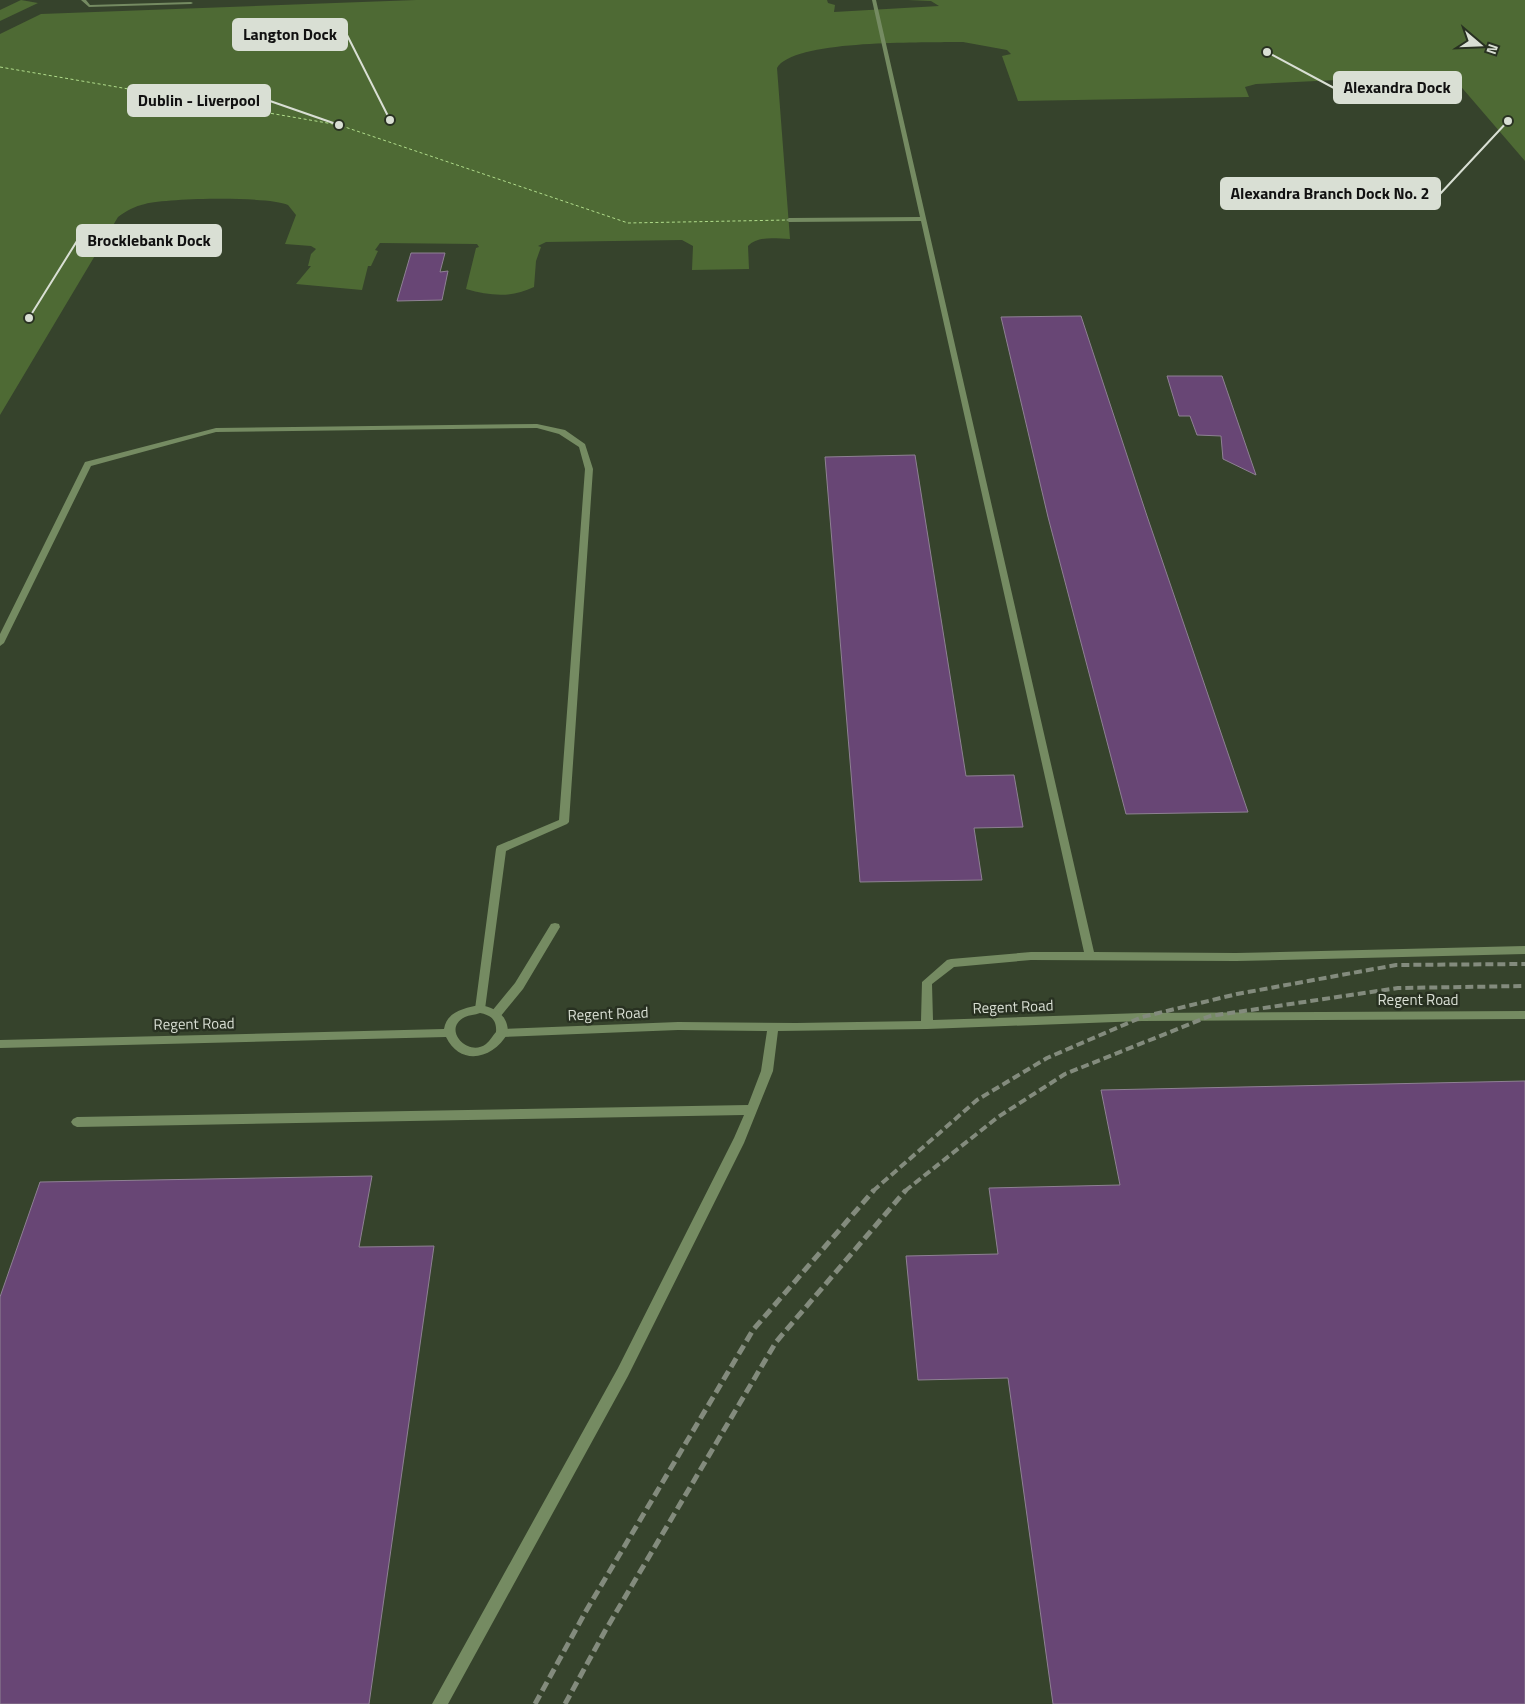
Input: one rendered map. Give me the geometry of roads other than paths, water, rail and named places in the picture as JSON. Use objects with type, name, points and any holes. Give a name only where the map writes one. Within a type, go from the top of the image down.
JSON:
[{"type":"street","points":[[83,0],[90,6],[191,3]]},
{"type":"street","points":[[874,0],[1090,956]]},
{"type":"street","points":[[789,220],[922,219]]},
{"type":"street","points":[[0,643],[88,464],[216,430],[537,426],[562,432],[582,446],[589,469],[564,822],[501,849],[480,1009]]},
{"type":"street","points":[[496,1014],[519,986],[554,927]]},
{"type":"street","points":[[927,1025],[927,982],[951,963],[1031,956],[1236,957],[1525,950]]},
{"type":"street","points":[[480,1009],[496,1014],[501,1019],[502,1033],[493,1046],[477,1052],[468,1052],[454,1045],[448,1033],[455,1019],[462,1013],[480,1009]]},
{"type":"street","name":"Regent Road","points":[[502,1033],[678,1026],[927,1025],[1142,1017],[1525,1015]]},
{"type":"street","points":[[440,1704],[623,1372],[740,1139],[767,1071],[773,1027]]},
{"type":"street","name":"Regent Road","points":[[0,1044],[448,1033]]},
{"type":"street","points":[[77,1122],[752,1110]]},
{"type":"railway","points":[[874,1191],[977,1100],[1047,1058],[1142,1017],[1237,994],[1396,965],[1525,964]]},
{"type":"railway","points":[[905,1191],[998,1117],[1065,1074],[1210,1016],[1398,988],[1525,986]]},
{"type":"railway","points":[[535,1704],[586,1611],[753,1330],[874,1191]]},
{"type":"railway","points":[[565,1704],[605,1631],[776,1342],[905,1191]]},
{"type":"place","name":"Alexandra Dock","points":[[1267,52]]},
{"type":"place","name":"Langton Dock","points":[[390,120]]},
{"type":"place","name":"Alexandra Branch Dock No. 2","points":[[1508,121]]},
{"type":"place","name":"Dublin - Liverpool","points":[[339,125]]},
{"type":"place","name":"Brocklebank Dock","points":[[29,318]]}]
